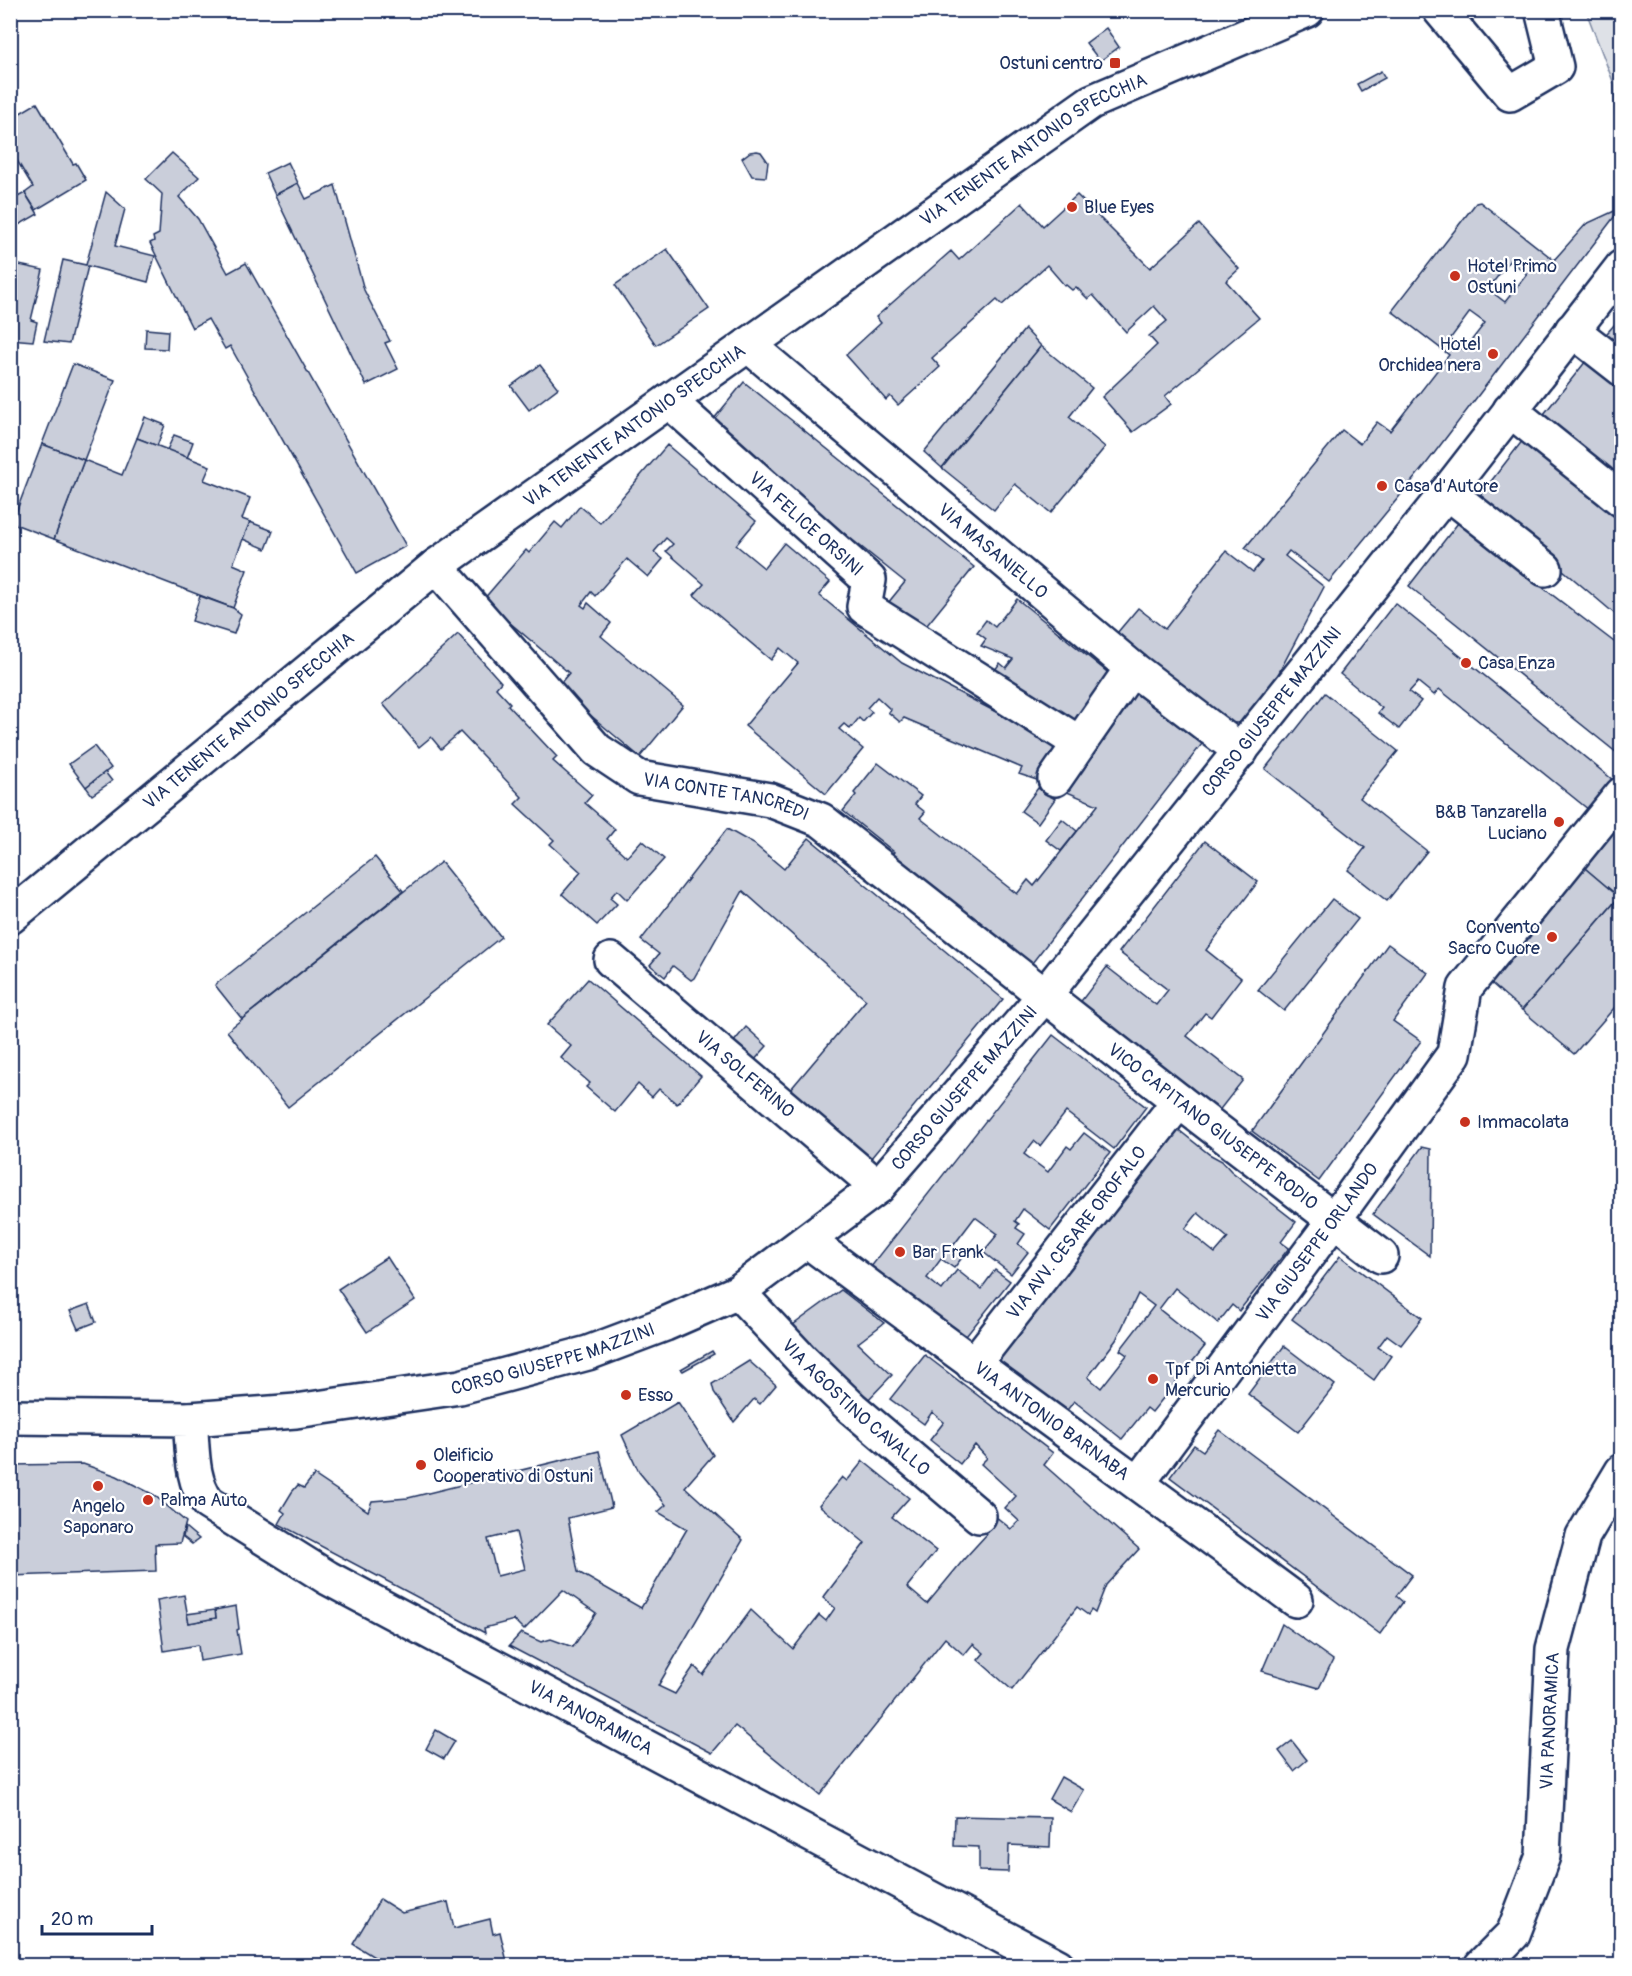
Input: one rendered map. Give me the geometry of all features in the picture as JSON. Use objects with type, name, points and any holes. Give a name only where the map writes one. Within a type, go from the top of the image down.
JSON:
[{"type":"street","name":"VIA TENENTE ANTONIO SPECCHIA","points":[[10,917],[436,566],[1091,102],[1307,10]]},
{"type":"street","points":[[1440,10],[1510,94],[1556,67],[1542,10]]},
{"type":"street","name":"CORSO GIUSEPPE MAZZINI","points":[[10,1417],[190,1419],[296,1411],[460,1387],[588,1353],[665,1324],[738,1292],[878,1187],[1044,996],[1241,752],[1622,267]]},
{"type":"street","points":[[1572,330],[1622,369]]},
{"type":"street","name":"VIA MASANIELLO","points":[[748,345],[1132,668],[1241,752]]},
{"type":"street","name":"VIA FELICE ORSINI","points":[[669,402],[869,580],[864,607],[1078,743]]},
{"type":"street","points":[[1510,410],[1622,500]]},
{"type":"street","points":[[1447,492],[1545,569]]},
{"type":"street","name":"VIA CONTE TANCREDI","points":[[436,566],[597,750],[639,778],[770,800],[821,820],[1044,996]]},
{"type":"street","points":[[1055,779],[1132,668]]},
{"type":"street","name":"VIA GIUSEPPE ORLANDO","points":[[1138,1483],[1334,1220],[1454,1054],[1465,988],[1622,794]]},
{"type":"street","name":"VIA SOLFERINO","points":[[611,960],[878,1187]]},
{"type":"street","name":"VICO CAPITANO GIUSEPPE RODIO","points":[[1044,996],[1381,1256]]},
{"type":"street","name":"VIA AVV. CESARE OROFALO","points":[[973,1365],[1179,1101]]},
{"type":"street","name":"VIA ANTONIO BARNABA","points":[[808,1241],[973,1365],[1296,1600]]},
{"type":"street","name":"VIA AGOSTINO CAVALLO","points":[[738,1292],[803,1361],[844,1400],[979,1516]]},
{"type":"street","name":"VIA PANORAMICA","points":[[190,1419],[196,1480],[200,1493],[218,1510],[328,1578],[1058,1965]]},
{"type":"street","name":"VIA PANORAMICA","points":[[1481,1965],[1513,1934],[1543,1856],[1553,1649],[1582,1536],[1622,1471]]},
{"type":"shaded area","points":[[1586,11],[1621,11],[1621,125],[1615,115],[1614,84]]},
{"type":"building","points":[[1106,28],[1119,47],[1100,61],[1086,43]]},
{"type":"building","points":[[1381,71],[1385,78],[1361,91],[1357,84]]},
{"type":"building","points":[[37,103],[73,164],[76,163],[86,180],[36,210],[25,193],[33,187],[10,149],[10,119]]},
{"type":"building","points":[[750,152],[761,152],[768,162],[766,177],[752,176],[742,158]]},
{"type":"building","points":[[172,153],[199,177],[179,197],[198,219],[228,273],[246,263],[406,546],[357,573],[230,346],[225,349],[208,319],[192,328],[150,243],[154,241],[153,237],[159,234],[162,194],[146,179]]},
{"type":"building","points":[[288,162],[298,183],[275,195],[265,173]]},
{"type":"building","points":[[298,183],[306,199],[335,185],[364,290],[390,341],[385,343],[398,369],[366,385],[275,195]]},
{"type":"building","points":[[106,192],[125,209],[115,246],[155,256],[148,282],[88,266],[69,344],[44,341],[63,260],[86,265]]},
{"type":"building","points":[[25,193],[38,214],[10,230],[10,201]]},
{"type":"building","points":[[1077,195],[1150,268],[1199,224],[1239,269],[1226,281],[1259,318],[1165,396],[1171,404],[1133,432],[1102,397],[1157,345],[1149,336],[1167,321],[1154,306],[1126,332],[1093,295],[1088,299],[1076,287],[1072,290],[1065,286],[1047,265],[1002,305],[997,300],[932,358],[940,367],[898,405],[890,396],[886,400],[846,355],[881,323],[876,317],[951,251],[959,260],[1022,203],[1043,226]]},
{"type":"building","points":[[1480,202],[1554,260],[1586,224],[1621,208],[1426,464],[1329,582],[1289,551],[1285,556],[1324,587],[1255,718],[1237,723],[1218,722],[1112,639],[1138,608],[1165,629],[1226,551],[1253,572],[1262,561],[1245,548],[1342,430],[1360,444],[1377,422],[1390,431],[1449,355],[1392,311],[1476,203]],"holes":[[[1510,260],[1527,274],[1505,302],[1488,289]],[[1470,312],[1485,323],[1464,350],[1450,339]]]},
{"type":"building","points":[[667,249],[709,309],[656,345],[615,285]]},
{"type":"building","points":[[10,263],[43,270],[31,320],[37,322],[33,341],[10,339],[15,318],[10,317]]},
{"type":"building","points":[[1622,316],[1622,357],[1601,340]]},
{"type":"building","points":[[146,329],[168,331],[167,349],[145,348]]},
{"type":"building","points":[[1025,329],[1041,346],[942,468],[924,452]]},
{"type":"building","points":[[1041,346],[1092,388],[1069,417],[1105,447],[1051,513],[1015,484],[994,510],[942,468]]},
{"type":"building","points":[[1586,361],[1622,388],[1622,485],[1540,419]]},
{"type":"building","points":[[73,364],[115,380],[84,460],[42,444]]},
{"type":"building","points":[[540,365],[558,388],[529,410],[511,386]]},
{"type":"building","points":[[744,382],[974,567],[923,630],[888,603],[905,582],[709,425]]},
{"type":"building","points":[[145,417],[165,425],[157,446],[137,438]]},
{"type":"building","points":[[174,435],[193,442],[187,458],[167,450]]},
{"type":"building","points":[[137,438],[210,466],[204,480],[250,498],[242,519],[250,522],[233,564],[247,570],[233,608],[54,539],[84,460],[122,475]]},
{"type":"building","points":[[1523,440],[1622,520],[1622,620],[1478,498]]},
{"type":"building","points":[[42,444],[84,460],[54,539],[12,523]]},
{"type":"building","points":[[667,445],[756,521],[736,545],[764,568],[784,543],[830,582],[819,595],[902,663],[1063,747],[1037,780],[1019,774],[1022,768],[904,718],[900,722],[888,712],[891,710],[877,697],[867,708],[872,712],[863,722],[859,718],[850,729],[844,724],[839,729],[863,749],[826,794],[745,726],[798,663],[780,648],[771,660],[694,595],[704,584],[666,551],[673,544],[666,538],[654,552],[663,559],[648,577],[627,559],[595,596],[591,592],[581,605],[585,608],[588,603],[611,623],[601,636],[683,705],[640,757],[557,687],[569,673],[483,600],[526,550],[529,553],[555,522],[562,528],[580,506],[600,523]]},
{"type":"building","points":[[250,522],[273,531],[266,549],[243,539]]},
{"type":"building","points":[[1458,523],[1622,648],[1622,757],[1409,586]]},
{"type":"building","points":[[200,596],[233,608],[241,614],[234,634],[192,621]]},
{"type":"building","points":[[1017,599],[1112,676],[1075,730],[986,682],[1000,663],[1006,668],[1013,659],[981,646],[986,639],[977,632],[986,620],[995,627]]},
{"type":"building","points":[[1395,603],[1618,784],[1594,814],[1439,689],[1434,695],[1418,682],[1409,692],[1421,701],[1399,729],[1378,713],[1382,708],[1340,674]]},
{"type":"building","points":[[458,634],[501,682],[496,688],[510,703],[508,705],[557,757],[553,761],[592,795],[585,803],[615,829],[607,839],[627,857],[642,840],[664,859],[627,900],[617,890],[610,898],[617,904],[597,925],[562,894],[581,872],[550,844],[554,840],[515,804],[522,797],[460,732],[441,749],[431,737],[419,747],[383,704]]},
{"type":"building","points":[[1128,688],[1202,744],[1029,967],[890,858],[894,852],[843,811],[878,763],[921,796],[915,804],[925,812],[920,818],[1017,894],[1028,880],[1034,886],[1098,805],[1060,789]]},
{"type":"building","points":[[1325,693],[1398,751],[1360,798],[1427,851],[1387,901],[1348,870],[1365,848],[1265,769]]},
{"type":"building","points":[[94,746],[111,768],[86,787],[69,764]]},
{"type":"building","points":[[105,772],[112,781],[92,795],[86,787]]},
{"type":"building","points":[[1038,788],[1055,799],[1038,823],[1021,811]]},
{"type":"building","points":[[1622,816],[1622,999],[1574,1054],[1522,1010],[1619,897],[1580,864]]},
{"type":"building","points":[[1062,819],[1077,831],[1061,851],[1046,840]]},
{"type":"building","points":[[727,829],[754,844],[784,869],[809,838],[1003,999],[866,1164],[785,1096],[866,1000],[743,891],[694,978],[691,980],[673,966],[665,977],[650,965],[659,954],[641,940]]},
{"type":"building","points":[[1205,841],[1258,882],[1206,950],[1241,978],[1211,1017],[1205,1013],[1187,1036],[1243,1080],[1214,1117],[1075,1009],[1107,967],[1156,1005],[1168,990],[1119,952]]},
{"type":"building","points":[[375,857],[403,891],[242,1019],[215,985]]},
{"type":"building","points":[[441,862],[501,937],[288,1107],[227,1031]]},
{"type":"building","name":"Convento Sacro Cuore","points":[[1580,864],[1619,897],[1522,1010],[1484,977]]},
{"type":"building","points":[[1332,899],[1358,919],[1284,1011],[1258,990]]},
{"type":"building","points":[[1388,944],[1428,973],[1393,1021],[1421,1041],[1319,1181],[1252,1131]]},
{"type":"building","points":[[588,979],[701,1076],[677,1104],[659,1089],[652,1097],[638,1084],[615,1112],[586,1087],[590,1083],[561,1058],[571,1046],[547,1025]]},
{"type":"building","points":[[746,1027],[767,1046],[753,1062],[732,1044]]},
{"type":"building","points":[[1053,1035],[1146,1107],[1114,1149],[1066,1112],[1040,1146],[1034,1141],[1024,1154],[1048,1172],[1067,1146],[1071,1149],[1084,1133],[1110,1153],[1050,1230],[1023,1209],[1015,1221],[1019,1224],[1016,1228],[1025,1234],[1018,1244],[1028,1252],[1011,1274],[983,1252],[998,1234],[975,1217],[953,1246],[964,1255],[954,1268],[941,1259],[927,1278],[942,1290],[957,1270],[981,1289],[995,1270],[1010,1281],[963,1340],[870,1268]]},
{"type":"building","points":[[1175,1127],[1209,1154],[1222,1161],[1231,1171],[1296,1222],[1281,1242],[1289,1248],[1239,1311],[1232,1305],[1218,1323],[1175,1288],[1159,1309],[1205,1346],[1152,1412],[1147,1408],[1122,1439],[1074,1401],[1062,1417],[992,1361]],"holes":[[[1198,1213],[1228,1238],[1215,1253],[1185,1229]],[[1138,1294],[1154,1306],[1120,1350],[1127,1355],[1101,1388],[1088,1377],[1116,1340]]]},
{"type":"building","points":[[1422,1147],[1431,1149],[1430,1256],[1373,1214]]},
{"type":"building","points":[[1340,1256],[1422,1318],[1401,1345],[1387,1335],[1378,1347],[1391,1356],[1374,1380],[1292,1319]]},
{"type":"building","points":[[387,1257],[415,1300],[367,1332],[338,1289]]},
{"type":"building","points":[[841,1290],[884,1323],[858,1343],[892,1375],[866,1402],[786,1330]]},
{"type":"building","points":[[89,1304],[96,1322],[78,1329],[70,1311]]},
{"type":"building","points":[[1284,1346],[1335,1385],[1298,1432],[1248,1394]]},
{"type":"building","points":[[712,1351],[714,1354],[683,1371],[681,1369]]},
{"type":"building","points":[[925,1355],[1053,1453],[1044,1465],[1139,1549],[1106,1585],[1095,1613],[1091,1610],[1088,1615],[1077,1607],[1012,1690],[978,1660],[984,1653],[973,1644],[964,1655],[945,1638],[820,1795],[735,1726],[712,1753],[509,1646],[521,1633],[541,1642],[551,1639],[573,1647],[596,1613],[563,1590],[524,1630],[514,1620],[484,1628],[485,1633],[279,1524],[285,1513],[281,1510],[292,1492],[298,1485],[304,1488],[314,1475],[368,1511],[372,1501],[408,1498],[599,1451],[612,1507],[568,1518],[578,1572],[641,1608],[687,1529],[658,1512],[666,1505],[639,1472],[622,1435],[678,1402],[713,1455],[685,1487],[743,1540],[658,1686],[675,1694],[694,1666],[703,1675],[751,1610],[793,1649],[819,1615],[826,1621],[835,1608],[823,1598],[865,1543],[819,1505],[842,1477],[847,1481],[863,1461],[909,1498],[892,1517],[936,1551],[907,1587],[927,1604],[987,1534],[982,1529],[995,1516],[1011,1529],[1019,1521],[1005,1508],[1016,1496],[981,1464],[987,1458],[975,1445],[960,1464],[930,1440],[944,1422],[932,1412],[924,1424],[890,1399]],"holes":[[[516,1532],[525,1569],[497,1576],[488,1539]]]},
{"type":"building","points":[[749,1361],[776,1385],[760,1404],[754,1399],[734,1422],[714,1392],[712,1384]]},
{"type":"building","points":[[1219,1430],[1412,1575],[1396,1596],[1403,1602],[1380,1634],[1170,1477],[1194,1445],[1203,1451]]},
{"type":"building","points":[[83,1464],[117,1476],[154,1495],[186,1522],[180,1543],[155,1544],[156,1571],[10,1576],[10,1465]]},
{"type":"building","points":[[185,1527],[199,1539],[192,1544],[183,1537]]},
{"type":"building","points":[[184,1595],[189,1623],[216,1618],[215,1610],[236,1606],[241,1654],[200,1661],[198,1645],[164,1651],[157,1600]]},
{"type":"building","points":[[215,1610],[216,1618],[189,1623],[187,1614]]},
{"type":"building","points":[[1282,1624],[1333,1660],[1319,1688],[1262,1671]]},
{"type":"building","points":[[436,1730],[455,1741],[444,1759],[426,1749]]},
{"type":"building","points":[[1292,1741],[1307,1760],[1294,1771],[1279,1751]]},
{"type":"building","points":[[1061,1777],[1084,1790],[1071,1812],[1049,1799]]},
{"type":"building","points":[[955,1816],[1051,1818],[1050,1847],[1009,1845],[1008,1872],[979,1871],[979,1847],[954,1846]]},
{"type":"building","points":[[380,1899],[402,1913],[448,1902],[454,1928],[490,1919],[493,1934],[500,1932],[508,1966],[385,1966],[384,1963],[353,1944]]},
{"type":"place","name":"Ostuni centro","points":[[1115,63]]},
{"type":"place","name":"Blue Eyes","points":[[1072,207]]},
{"type":"place","name":"Hotel Primo Ostuni","points":[[1455,276]]},
{"type":"place","name":"Hotel Orchidea nera","points":[[1493,354]]},
{"type":"place","name":"Casa d'Autore","points":[[1382,486]]},
{"type":"place","name":"Casa Enza","points":[[1466,663]]},
{"type":"place","name":"B&B Tanzarella Luciano","points":[[1559,822]]},
{"type":"place","name":"Convento Sacro Cuore","points":[[1552,937]]},
{"type":"place","name":"Immacolata","points":[[1465,1122]]},
{"type":"place","name":"Bar Frank","points":[[900,1252]]},
{"type":"place","name":"Tpf Di Antonietta Mercurio","points":[[1153,1379]]},
{"type":"place","name":"Esso","points":[[626,1395]]},
{"type":"place","name":"Oleificio Cooperativo di Ostuni","points":[[421,1465]]},
{"type":"place","name":"Angelo Saponaro","points":[[98,1486]]},
{"type":"place","name":"Palma Auto","points":[[148,1500]]}]
